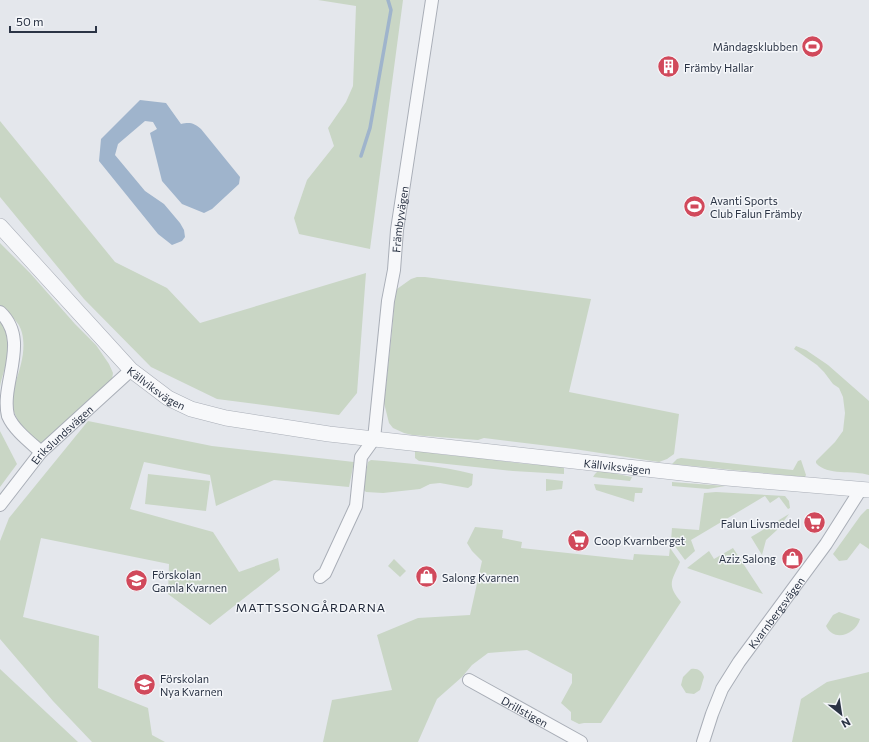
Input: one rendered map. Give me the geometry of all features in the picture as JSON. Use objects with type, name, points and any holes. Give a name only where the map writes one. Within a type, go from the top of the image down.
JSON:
[{"type":"street","name":"Främbyvägen","points":[[374,439],[388,301],[394,270],[397,230],[432,0]]},
{"type":"street","name":"Källviksvägen","points":[[0,226],[131,370],[168,398],[191,409],[268,425],[374,439],[727,478],[865,489]]},
{"type":"street","points":[[0,312],[7,321],[13,336],[13,351],[6,398],[6,409],[13,424],[41,452]]},
{"type":"street","name":"Erikslundsvägen","points":[[0,505],[41,452],[131,370]]},
{"type":"street","points":[[320,577],[325,573],[356,506],[361,457],[374,439]]},
{"type":"street","name":"Kvarnbergsvägen","points":[[703,742],[722,689],[739,662],[865,489]]},
{"type":"street","name":"Drillstigen","points":[[468,680],[581,742]]},
{"type":"green space","points":[[318,0],[403,0],[370,249],[299,234],[294,218],[307,180],[334,146],[328,128],[346,102],[353,86],[356,6]]},
{"type":"green space","points":[[0,121],[115,262],[167,288],[200,323],[366,273],[357,393],[339,415],[217,399],[151,367],[84,299],[0,197]]},
{"type":"green space","points":[[0,243],[30,273],[75,324],[96,345],[109,364],[113,373],[111,386],[39,445],[20,424],[16,417],[12,403],[11,396],[22,357],[23,339],[19,325],[0,305]]},
{"type":"green space","points":[[417,277],[591,299],[569,392],[679,414],[674,454],[659,462],[574,449],[484,438],[478,440],[412,435],[393,428],[389,423],[384,403],[395,295],[397,289],[411,279]]},
{"type":"green space","points":[[0,319],[8,333],[9,347],[0,387]]},
{"type":"green space","points":[[796,346],[806,350],[828,365],[869,401],[869,475],[827,470],[816,463],[816,461],[835,442],[843,431],[845,413],[843,397],[839,388],[833,384],[817,365],[794,349]]},
{"type":"green space","points":[[88,421],[212,446],[354,462],[349,487],[274,480],[216,506],[210,475],[144,462],[130,509],[213,532],[239,572],[278,558],[280,570],[210,625],[168,594],[169,564],[41,538],[23,617],[99,636],[98,688],[148,708],[152,735],[165,742],[92,742],[53,701],[0,639],[0,541],[9,518]]},
{"type":"green space","points":[[0,431],[17,464],[0,487]]},
{"type":"green space","points":[[415,449],[439,454],[521,463],[542,465],[564,464],[564,474],[513,471],[419,461],[415,458]]},
{"type":"green space","points":[[681,458],[793,470],[798,461],[801,460],[806,475],[805,477],[672,464],[677,459]]},
{"type":"green space","points":[[371,460],[435,466],[473,474],[472,485],[468,488],[440,483],[430,484],[420,489],[383,493],[366,492],[363,487],[368,462]]},
{"type":"green space","points":[[598,471],[632,477],[630,481],[593,477]]},
{"type":"green space","points":[[148,474],[210,481],[206,511],[145,504]]},
{"type":"green space","points":[[546,479],[563,481],[562,489],[546,491]]},
{"type":"green space","points":[[672,482],[725,486],[708,489],[672,486]]},
{"type":"green space","points":[[594,484],[643,488],[642,493],[635,493],[634,502],[596,490]]},
{"type":"green space","points":[[716,492],[785,496],[789,501],[790,508],[788,509],[779,497],[770,503],[765,496],[691,540],[695,551],[685,560],[671,541],[672,528],[699,530],[704,493]]},
{"type":"green space","points":[[867,509],[869,509],[869,549],[860,543],[847,560],[839,561],[833,554]]},
{"type":"green space","points":[[789,514],[777,530],[766,540],[762,555],[751,537]]},
{"type":"green space","points":[[475,527],[503,530],[502,538],[522,542],[521,548],[633,560],[634,554],[669,556],[670,548],[680,562],[673,578],[672,586],[673,591],[681,602],[601,723],[579,724],[571,720],[571,712],[561,703],[572,683],[572,674],[527,650],[488,653],[472,665],[462,677],[437,699],[418,742],[323,742],[332,700],[392,690],[377,635],[418,618],[470,615],[482,561],[472,551],[467,543]]},
{"type":"green space","points":[[733,548],[763,594],[687,568],[709,551],[714,559]]},
{"type":"green space","points":[[394,559],[406,571],[400,577],[388,566]]},
{"type":"green space","points":[[839,612],[860,619],[854,629],[850,632],[839,635],[834,634],[826,626],[833,615]]},
{"type":"green space","points":[[0,669],[78,742],[0,742]]},
{"type":"green space","points":[[691,669],[699,670],[704,677],[700,690],[694,694],[686,693],[681,685],[683,677]]},
{"type":"green space","points":[[869,672],[869,742],[792,742],[801,699],[827,682]]},
{"type":"water","points":[[140,100],[166,103],[181,124],[194,124],[201,129],[240,177],[239,184],[212,209],[204,213],[182,204],[162,181],[150,133],[157,129],[153,122],[145,121],[118,144],[115,155],[145,191],[164,204],[184,230],[185,237],[182,241],[172,245],[158,234],[99,161],[101,139]]},
{"type":"waterway","points":[[361,156],[370,128],[391,10],[388,0]]},
{"type":"place","name":"Måndagsklubben","points":[[813,46]]},
{"type":"place","name":"Främby Hallar","points":[[668,67]]},
{"type":"place","name":"Avanti Sports Club Falun Främby","points":[[695,206]]},
{"type":"place","name":"Falun Livsmedel","points":[[815,523]]},
{"type":"place","name":"Coop Kvarnberget","points":[[579,540]]},
{"type":"place","name":"Aziz Salong","points":[[792,558]]},
{"type":"place","name":"Salong Kvarnen","points":[[427,577]]},
{"type":"place","name":"Förskolan Gamla Kvarnen","points":[[136,580]]},
{"type":"place","name":"Förskolan Nya Kvarnen","points":[[144,684]]},
{"type":"district","name":"MATTSSONGÅRDARNA","points":[[311,607]]}]
